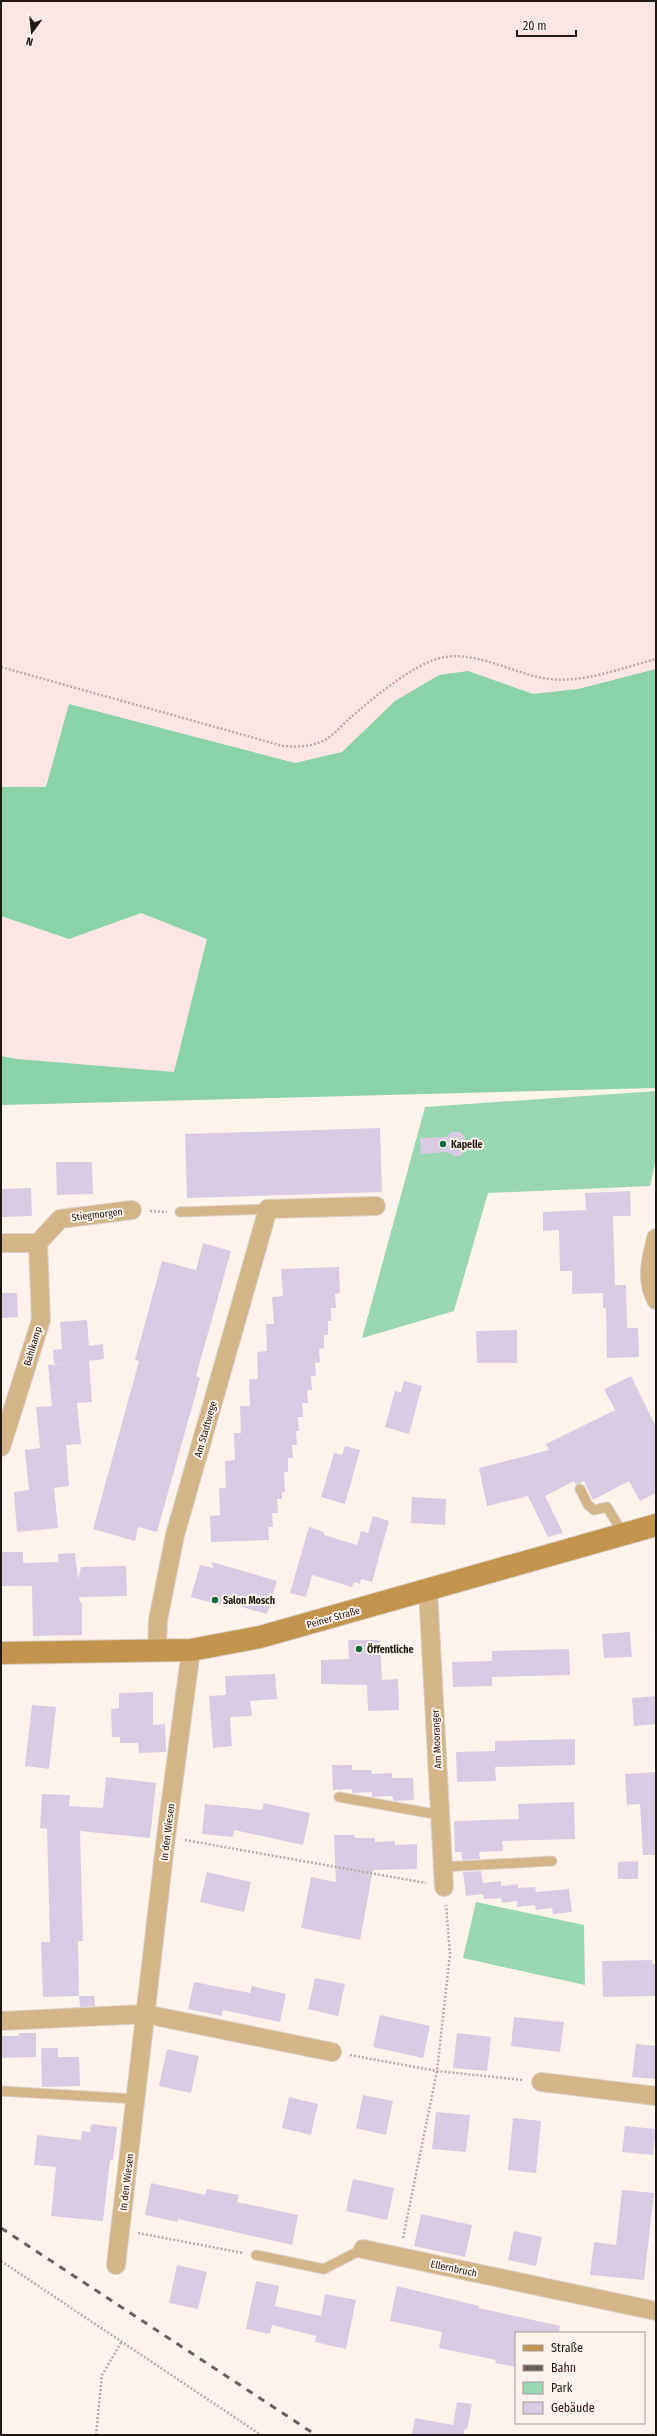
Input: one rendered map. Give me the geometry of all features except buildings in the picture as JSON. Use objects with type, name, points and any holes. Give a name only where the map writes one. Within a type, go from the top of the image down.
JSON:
[{"type":"main road","name":"Peiner Straße","points":[[1,1653],[158,1652],[191,1650],[260,1637],[656,1525]]},
{"type":"street","points":[[268,1209],[376,1206]]},
{"type":"street","name":"Am Stadtwege","points":[[158,1652],[158,1620],[174,1536],[268,1209]]},
{"type":"street","name":"Stiegmorgen","points":[[38,1242],[60,1219],[132,1210]]},
{"type":"street","points":[[656,1238],[648,1272],[650,1287],[656,1300]]},
{"type":"street","points":[[1,1243],[38,1242]]},
{"type":"street","name":"Bahlkamp","points":[[1,1447],[41,1320],[38,1242]]},
{"type":"street","name":"Am Mooranger","points":[[428,1590],[444,1887]]},
{"type":"street","name":"In den Wiesen","points":[[116,2265],[166,1836],[191,1650]]},
{"type":"street","points":[[1,2021],[145,2014],[332,2052]]},
{"type":"street","points":[[541,2082],[656,2096]]},
{"type":"street","name":"Ellernbruch","points":[[363,2249],[656,2311]]},
{"type":"lane","points":[[180,1212],[268,1209]]},
{"type":"lane","points":[[580,1489],[588,1505],[594,1510],[607,1507],[624,1535]]},
{"type":"lane","points":[[338,1797],[440,1816]]},
{"type":"lane","points":[[443,1867],[552,1861]]},
{"type":"lane","points":[[1,2091],[136,2099]]},
{"type":"lane","name":"Ellernbruch","points":[[256,2255],[324,2269],[363,2249]]},
{"type":"path","points":[[1,667],[283,746],[303,747],[325,740],[388,687],[439,658],[458,656],[543,678],[562,680],[584,677],[656,659]]},
{"type":"path","points":[[132,1210],[180,1212]]},
{"type":"path","points":[[166,1836],[444,1887],[450,1954],[437,2071],[399,2256]]},
{"type":"path","points":[[332,2052],[437,2071],[541,2082]]},
{"type":"path","points":[[120,2230],[256,2255]]},
{"type":"path","points":[[1,2261],[261,2435]]},
{"type":"path","points":[[96,2435],[102,2375],[122,2341]]},
{"type":"shaded area","points":[[1,1],[656,1],[656,1088],[1,1105]]},
{"type":"green space","points":[[656,669],[656,1088],[1,1105],[1,1056],[17,1059],[174,1072],[207,939],[141,913],[69,939],[1,916],[1,787],[46,787],[69,704],[295,763],[342,752],[395,701],[439,675],[468,671],[533,694],[578,689]]},
{"type":"green space","points":[[656,1091],[656,1159],[650,1186],[488,1193],[454,1311],[362,1338],[425,1107]]},
{"type":"green space","points":[[476,1902],[584,1925],[585,1985],[463,1958]]},
{"type":"railway","points":[[1,2228],[316,2435]]},
{"type":"place","name":"Kapelle","points":[[443,1144]]},
{"type":"place","name":"Salon Mosch","points":[[215,1600]]},
{"type":"place","name":"Öffentliche","points":[[359,1649]]}]
